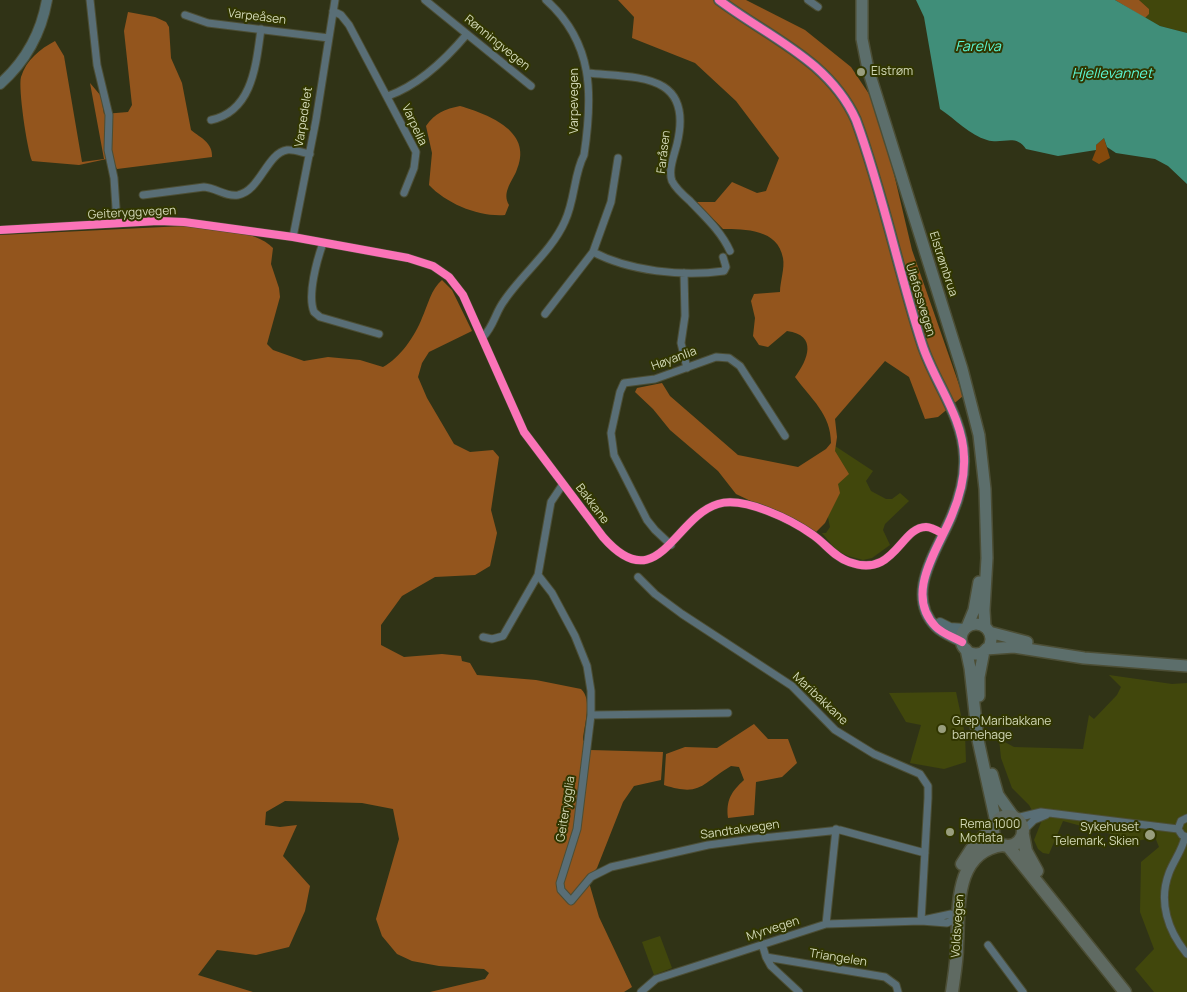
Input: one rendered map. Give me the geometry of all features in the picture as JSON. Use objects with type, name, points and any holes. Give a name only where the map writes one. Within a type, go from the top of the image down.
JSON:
[{"type":"highway","points":[[1058,906],[1029,858],[1021,823],[1014,817],[1002,817],[995,824],[995,838],[1005,845],[1058,906],[1125,992]]},
{"type":"highway","name":"Voldsvegen","points":[[952,992],[957,959],[953,918],[955,885],[963,862],[971,850],[995,824]]},
{"type":"highway","points":[[1005,845],[1019,841],[1023,833]]},
{"type":"highway","name":"Voldsvegen","points":[[953,918],[963,880],[972,862],[988,848],[1005,845]]},
{"type":"main road","name":"Elstrømbrua","points":[[862,0],[861,15],[864,53],[872,85],[972,407],[984,470],[987,630]]},
{"type":"main road","name":"Elstrømbrua","points":[[966,628],[974,610],[986,538]]},
{"type":"main road","points":[[995,824],[978,740],[970,668],[964,646],[966,628],[976,624],[987,630],[1097,658]]},
{"type":"main road","points":[[987,630],[990,639],[985,650],[979,677],[981,722],[998,795],[1014,817]]},
{"type":"main road","points":[[964,646],[973,653],[1014,647],[1097,658],[1187,666]]},
{"type":"street","points":[[0,84],[16,68],[33,44],[42,23],[47,0]]},
{"type":"street","points":[[90,0],[97,65],[109,116],[108,150],[114,178],[117,223]]},
{"type":"street","name":"Varpedelet","points":[[293,237],[310,154],[335,0]]},
{"type":"street","name":"Rønningvegen","points":[[425,0],[531,86]]},
{"type":"street","name":"Varpevegen","points":[[483,337],[492,327],[505,299],[564,225],[573,201],[580,164],[584,154],[588,72],[583,54],[574,36],[563,18],[546,0]]},
{"type":"street","name":"Ulefossvegen","points":[[719,0],[798,52],[822,71],[838,90],[856,120],[924,352],[957,422],[962,438],[964,478],[957,503],[924,578],[922,595],[928,613],[940,630],[964,646]]},
{"type":"street","points":[[808,0],[818,7]]},
{"type":"street","name":"Varpelia","points":[[333,11],[341,16],[349,25],[416,152],[414,168],[404,193]]},
{"type":"street","name":"Varpeåsen","points":[[184,15],[208,23],[329,38]]},
{"type":"street","points":[[211,120],[222,118],[231,112],[247,90],[254,74],[261,29]]},
{"type":"street","name":"Varpelia","points":[[388,96],[410,86],[424,76],[467,34]]},
{"type":"street","name":"Faråsen","points":[[588,72],[645,79],[661,84],[672,92],[678,106],[679,129],[671,178],[677,189],[720,233],[730,251]]},
{"type":"street","points":[[143,195],[204,187],[212,187],[225,194],[241,194],[254,185],[280,153],[288,150],[310,154]]},
{"type":"street","points":[[545,314],[593,252],[611,202],[618,158]]},
{"type":"street","name":"Geiteryggvegen","points":[[0,230],[117,223],[184,222],[293,237]]},
{"type":"street","name":"Bakkane","points":[[293,237],[416,259],[439,269],[459,288],[483,337],[524,432],[603,537],[620,553],[633,558],[647,559],[659,555],[671,545],[700,513],[714,505],[728,502],[750,505],[798,526],[815,536],[841,559],[855,564],[866,565],[885,560],[920,528],[932,528],[944,534]]},
{"type":"street","points":[[323,243],[313,282],[312,304],[314,312],[327,319],[379,334]]},
{"type":"street","points":[[593,252],[609,261],[623,265],[684,273],[724,271],[726,267],[723,257]]},
{"type":"street","points":[[684,273],[685,316],[681,342],[687,368]]},
{"type":"street","name":"Høyanlia","points":[[671,545],[647,520],[614,456],[611,434],[620,392],[624,383],[655,379],[716,356],[725,356],[733,360],[785,436]]},
{"type":"street","points":[[483,637],[496,639],[505,634],[538,574],[551,502],[563,484]]},
{"type":"street","name":"Geiterygglia","points":[[538,574],[560,607],[587,666],[591,715],[575,837],[560,882],[561,890],[571,902]]},
{"type":"street","name":"Maribakkane","points":[[638,577],[654,594],[682,614],[792,686],[823,719],[844,736],[874,754],[920,774],[926,782],[928,792],[921,921]]},
{"type":"street","points":[[928,613],[942,625],[950,628],[966,628]]},
{"type":"street","points":[[591,715],[728,713]]},
{"type":"street","points":[[1014,817],[1041,812],[1178,829],[1186,837],[1182,849],[1169,872],[1165,886],[1164,905],[1171,929],[1187,954]]},
{"type":"street","points":[[1023,833],[1034,820],[1054,813]]},
{"type":"street","points":[[1178,829],[1181,821],[1187,818]]},
{"type":"street","points":[[826,924],[836,830]]},
{"type":"street","name":"Sandtakvegen","points":[[571,902],[591,877],[619,864],[708,845],[836,830],[925,853]]},
{"type":"street","name":"Myrvegen","points":[[640,992],[656,979],[826,924],[921,921],[933,916],[953,918]]},
{"type":"street","points":[[762,944],[771,966],[799,992]]},
{"type":"street","points":[[988,946],[1023,992]]},
{"type":"street","name":"Triangelen","points":[[766,957],[885,978],[896,985],[898,992]]},
{"type":"shaded area","points":[[618,0],[746,0],[805,30],[851,67],[873,100],[894,174],[912,250],[963,396],[938,417],[925,419],[909,377],[885,361],[835,419],[837,437],[835,451],[849,474],[838,484],[840,493],[825,523],[816,532],[736,494],[718,471],[670,430],[653,409],[635,392],[637,388],[662,383],[670,396],[738,455],[798,467],[826,449],[831,443],[828,424],[824,415],[795,377],[804,363],[808,349],[803,337],[797,333],[787,331],[768,347],[759,345],[753,336],[755,318],[751,301],[754,294],[780,292],[783,258],[780,248],[768,236],[759,233],[741,229],[723,229],[697,202],[715,202],[732,182],[757,193],[766,191],[779,158],[736,101],[695,63],[632,38],[634,17]]},
{"type":"shaded area","points":[[1115,0],[1139,0],[1149,9],[1149,14],[1145,18]]},
{"type":"shaded area","points":[[1139,0],[1187,0],[1187,33],[1160,26],[1145,18],[1149,14],[1149,9]]},
{"type":"shaded area","points":[[128,12],[155,17],[166,22],[169,27],[171,58],[182,83],[191,130],[208,144],[211,148],[212,157],[117,169],[111,158],[79,165],[32,161],[24,119],[21,77],[26,65],[34,56],[55,41],[64,56],[82,162],[104,159],[90,83],[101,96],[104,114],[128,112],[132,105],[124,31]]},
{"type":"shaded area","points":[[460,106],[496,120],[515,136],[519,146],[520,158],[507,192],[506,196],[509,205],[505,215],[485,214],[464,208],[445,198],[429,185],[432,153],[426,126],[441,112]]},
{"type":"shaded area","points":[[1104,138],[1110,158],[1099,164],[1092,160],[1096,145]]},
{"type":"shaded area","points":[[184,226],[244,233],[265,242],[273,248],[271,264],[280,297],[267,344],[273,350],[304,361],[328,357],[360,360],[383,367],[401,352],[411,339],[438,284],[442,280],[452,290],[472,331],[429,352],[422,363],[418,377],[427,398],[454,444],[470,452],[493,450],[499,457],[491,510],[497,533],[490,566],[475,575],[435,577],[402,596],[381,625],[381,645],[404,657],[442,654],[461,656],[462,661],[470,663],[477,675],[536,680],[581,689],[587,700],[583,740],[590,750],[663,752],[661,780],[634,786],[623,802],[597,868],[588,879],[599,917],[632,987],[624,992],[430,992],[485,979],[489,973],[484,969],[439,966],[412,961],[397,954],[382,936],[376,919],[399,839],[393,809],[362,803],[285,801],[266,812],[265,825],[280,827],[297,825],[283,856],[310,886],[305,911],[289,947],[256,955],[217,950],[198,975],[253,992],[0,992],[0,235]]},
{"type":"shaded area","points":[[835,446],[873,471],[866,481],[871,491],[886,499],[892,499],[900,493],[909,501],[885,524],[883,530],[890,545],[872,558],[863,560],[836,550],[822,533],[826,533],[830,527],[826,508]]},
{"type":"shaded area","name":"Sykehuset Telemark, Skien","points":[[1109,675],[1172,684],[1187,683],[1187,992],[1154,992],[1135,969],[1154,949],[1140,912],[1141,862],[1159,847],[1155,837],[1137,841],[1063,821],[1049,854],[1043,853],[1038,849],[1034,840],[1042,820],[1038,821],[1029,805],[1012,788],[1001,758],[999,739],[1014,747],[1083,749],[1089,715],[1094,719],[1117,695],[1121,687]]},
{"type":"shaded area","name":"Grep Maribakkane barnehage","points":[[956,692],[965,734],[966,762],[944,769],[910,763],[921,725],[906,722],[889,693]]},
{"type":"shaded area","points":[[754,724],[768,739],[788,739],[797,763],[782,777],[756,782],[754,815],[728,818],[730,797],[744,780],[739,767],[731,766],[694,789],[686,790],[664,785],[666,754],[685,747],[717,748]]},
{"type":"shaded area","points":[[660,936],[672,968],[654,975],[642,942]]},
{"type":"water","name":"Hjellevannet","points":[[916,0],[1115,0],[1160,26],[1187,33],[1187,184],[1168,166],[1155,159],[1116,153],[1107,147],[1104,138],[1096,145],[1096,150],[1058,156],[1026,149],[1022,144],[1013,140],[987,140],[969,131],[940,109],[924,17]]},
{"type":"cycle path","points":[[719,0],[814,65],[844,99],[856,120],[874,175],[922,344],[959,427],[964,457],[960,494],[927,571],[923,586],[923,600],[927,614],[936,627],[945,634],[962,642]]},
{"type":"cycle path","points":[[0,230],[158,221],[184,222],[293,237],[408,258],[433,266],[449,277],[463,295],[524,432],[603,537],[622,554],[638,560],[652,558],[665,549],[703,512],[718,504],[729,502],[754,506],[781,516],[813,535],[844,560],[864,565],[877,564],[887,558],[917,529],[928,527],[943,534]]},
{"type":"place","name":"Elstrøm","points":[[861,72]]},
{"type":"place","name":"Grep Maribakkane barnehage","points":[[942,729]]},
{"type":"place","name":"Rema 1000 Moflata","points":[[950,832]]},
{"type":"place","name":"Sykehuset Telemark, Skien","points":[[1150,835]]},
{"type":"water label","name":"Farelva","points":[[978,47]]}]
